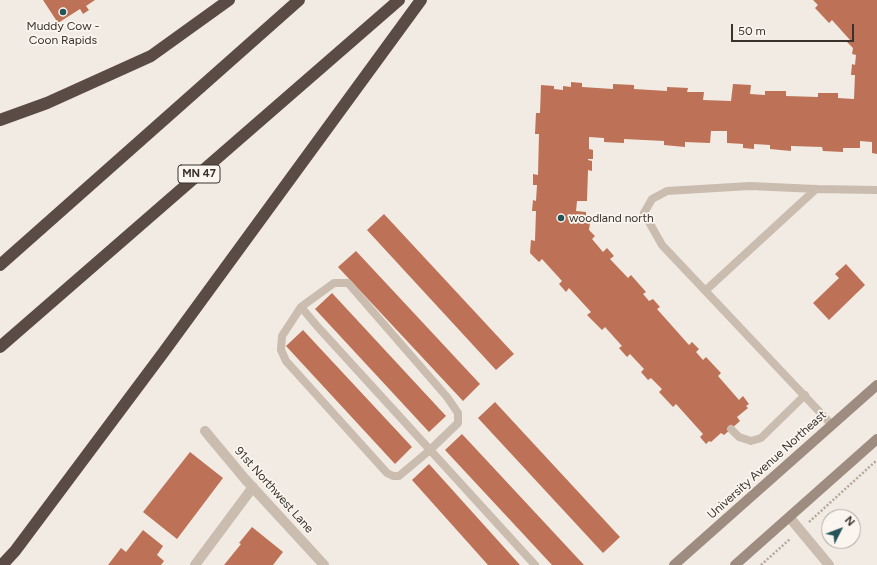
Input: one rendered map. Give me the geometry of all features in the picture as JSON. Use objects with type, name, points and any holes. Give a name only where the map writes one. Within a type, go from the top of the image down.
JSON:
[{"type":"highway","points":[[0,120],[47,103],[151,56],[228,0]]},
{"type":"highway","points":[[0,265],[299,0]]},
{"type":"highway","name":"MN 47","points":[[0,347],[399,0]]},
{"type":"highway","points":[[2,565],[15,551],[158,359],[421,0]]},
{"type":"main road","name":"University Avenue Northeast","points":[[674,565],[877,385]]},
{"type":"main road","points":[[735,565],[790,518],[877,439]]},
{"type":"street","name":"91st Northwest Lane","points":[[205,431],[252,487],[324,565]]},
{"type":"street","points":[[195,565],[252,487]]},
{"type":"street","points":[[790,518],[829,565]]},
{"type":"lane","points":[[832,425],[662,245],[644,212],[652,198],[667,191],[750,186],[877,190]]},
{"type":"lane","points":[[706,290],[816,189]]},
{"type":"lane","points":[[334,282],[348,283],[442,391],[458,413],[458,423],[430,450],[399,476],[393,476],[387,473],[286,361],[281,350],[282,336],[301,307],[334,282]]},
{"type":"lane","points":[[301,307],[535,565]]},
{"type":"lane","points":[[731,429],[739,437],[751,442],[761,438],[805,395]]},
{"type":"path","points":[[761,565],[877,460]]},
{"type":"building","name":"Muddy Cow - Coon Rapids","points":[[43,0],[95,0],[86,6],[89,10],[83,14],[80,9],[58,23]]},
{"type":"building","name":"woodland north","points":[[813,0],[877,0],[877,154],[872,153],[872,142],[860,141],[860,148],[843,148],[843,152],[823,151],[822,147],[791,146],[791,151],[770,149],[770,145],[754,144],[754,149],[743,148],[743,144],[727,143],[727,131],[711,131],[710,143],[685,142],[685,147],[664,145],[664,141],[624,139],[624,143],[604,142],[604,138],[589,137],[589,149],[593,150],[593,159],[588,159],[592,161],[592,171],[588,170],[587,201],[577,201],[576,211],[586,212],[586,223],[590,223],[589,230],[595,236],[592,239],[603,252],[607,248],[614,256],[610,259],[628,278],[631,275],[646,292],[643,294],[649,301],[653,299],[660,307],[657,309],[689,345],[692,342],[699,349],[696,352],[703,360],[706,357],[721,373],[718,376],[739,400],[743,396],[749,404],[746,406],[748,408],[737,417],[740,421],[724,435],[721,433],[711,442],[709,441],[706,444],[700,437],[703,434],[676,404],[673,407],[659,392],[662,389],[651,378],[648,380],[641,372],[644,369],[630,354],[627,357],[619,348],[622,346],[605,327],[602,330],[587,315],[591,312],[569,288],[566,292],[559,284],[562,281],[542,259],[539,262],[530,253],[531,240],[535,241],[536,211],[532,211],[533,200],[536,201],[537,185],[533,185],[533,174],[538,175],[539,134],[535,134],[536,113],[540,113],[541,85],[554,86],[554,89],[563,90],[563,86],[571,87],[571,82],[582,83],[582,87],[613,89],[613,84],[634,85],[634,89],[667,91],[667,87],[688,88],[687,92],[704,92],[703,100],[731,101],[733,84],[751,85],[750,94],[765,95],[765,91],[786,91],[786,96],[818,97],[818,93],[838,93],[838,98],[854,99],[855,75],[851,75],[852,64],[855,65],[856,55],[852,54],[853,48],[847,42],[850,40],[832,20],[829,23],[815,8],[818,5]]},
{"type":"building","points":[[384,214],[514,354],[496,370],[367,230]]},
{"type":"building","points":[[356,251],[480,384],[463,401],[338,267]]},
{"type":"building","points":[[846,264],[865,285],[829,320],[813,303],[839,278],[835,274]]},
{"type":"building","points":[[332,293],[446,416],[429,432],[315,309]]},
{"type":"building","points":[[303,330],[412,447],[395,464],[286,346]]},
{"type":"building","points":[[495,402],[620,537],[603,553],[478,418]]},
{"type":"building","points":[[462,434],[584,565],[552,565],[445,450]]},
{"type":"building","points":[[190,452],[223,478],[177,539],[143,512]]},
{"type":"building","points":[[429,464],[520,565],[488,565],[412,480]]},
{"type":"building","points":[[252,527],[283,552],[273,565],[224,565],[241,544],[239,543]]},
{"type":"building","points":[[143,530],[163,546],[157,555],[164,561],[161,565],[108,565],[121,548],[126,552]]},
{"type":"place","name":"Muddy Cow - Coon Rapids","points":[[63,12]]},
{"type":"place","name":"woodland north","points":[[561,218]]}]
